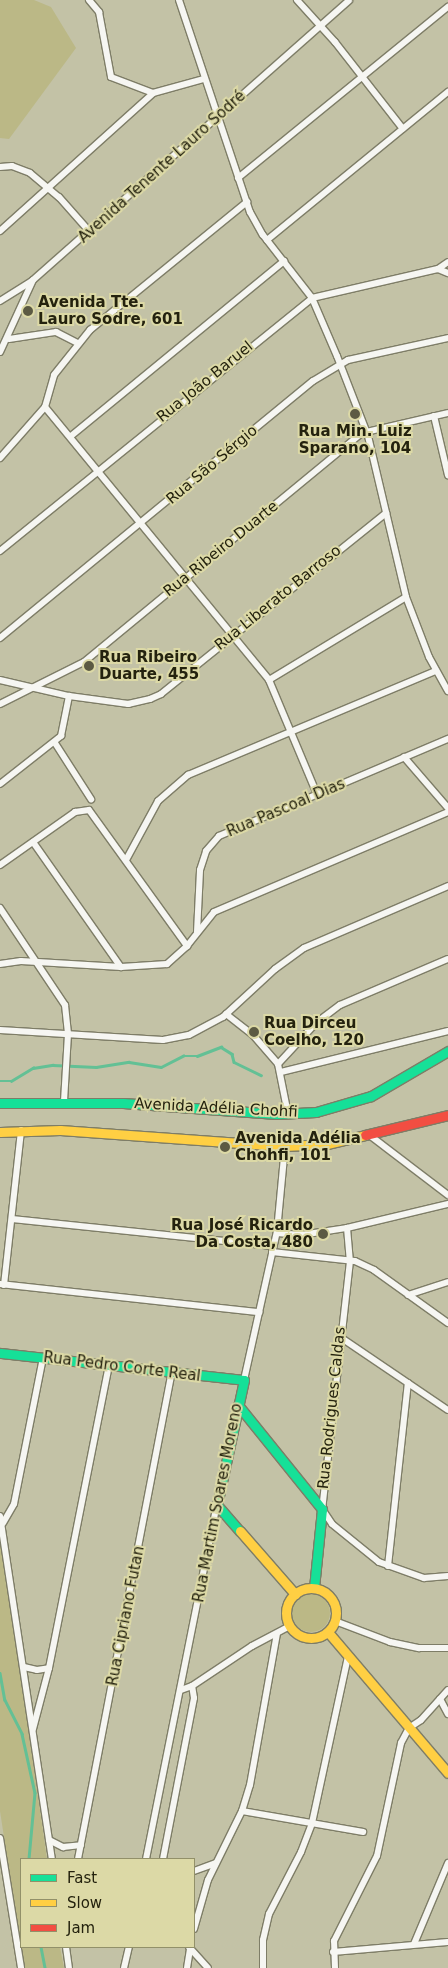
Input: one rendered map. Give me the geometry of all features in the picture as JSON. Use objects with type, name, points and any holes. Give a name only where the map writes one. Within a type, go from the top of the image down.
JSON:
[{"type":"main road","name":"Avenida Adélia Chohfi","points":[[0,1103],[64,1102],[288,1114],[316,1112],[362,1100],[448,1050]]},
{"type":"main road","name":"Avenida Adélia Chohfi","points":[[0,1132],[60,1130],[284,1146],[327,1144],[448,1115]]},
{"type":"main road","name":"Rua Pedro Corte Real","points":[[0,1353],[244,1380]]},
{"type":"main road","name":"Rua Martim Soares Moreno","points":[[217,1505],[244,1380]]},
{"type":"main road","points":[[238,1404],[322,1509]]},
{"type":"main road","points":[[217,1505],[295,1594]]},
{"type":"main road","name":"Rua Rodrigues Caldas","points":[[314,1588],[322,1509]]},
{"type":"main road","points":[[314,1588],[325,1593],[334,1602],[335,1621],[328,1632],[308,1638],[290,1626],[286,1609],[295,1594],[314,1588]]},
{"type":"main road","points":[[328,1632],[448,1773]]},
{"type":"street","points":[[89,0],[99,12],[111,77],[153,93]]},
{"type":"street","points":[[179,0],[216,116],[247,202],[267,240],[312,298],[340,364],[366,432],[406,597],[436,671],[448,691]]},
{"type":"street","points":[[297,0],[320,25],[403,129]]},
{"type":"street","name":"Avenida Tenente Lauro Sodré","points":[[0,352],[9,339],[33,280],[90,232],[216,116],[349,0]]},
{"type":"street","points":[[238,178],[362,79],[448,7]]},
{"type":"street","points":[[0,231],[153,93],[204,79]]},
{"type":"street","points":[[267,240],[448,92]]},
{"type":"street","points":[[0,167],[19,167],[48,188],[90,232]]},
{"type":"street","points":[[0,458],[45,407],[54,375],[78,343],[104,318],[247,202]]},
{"type":"street","points":[[71,436],[284,261]]},
{"type":"street","name":"Rua João Baruel","points":[[0,551],[312,298],[438,268],[448,262]]},
{"type":"street","points":[[438,268],[448,273]]},
{"type":"street","points":[[0,301],[33,280]]},
{"type":"street","points":[[9,339],[56,332],[78,343]]},
{"type":"street","name":"Rua São Sérgio","points":[[0,638],[313,381],[340,364],[448,338]]},
{"type":"street","points":[[45,407],[142,522],[269,680],[317,794]]},
{"type":"street","name":"Rua Ribeiro Duarte","points":[[0,704],[84,662],[366,432],[448,413]]},
{"type":"street","points":[[434,416],[448,475]]},
{"type":"street","name":"Rua Liberato Barroso","points":[[0,680],[70,696],[128,704],[150,699],[161,694],[386,513]]},
{"type":"street","points":[[269,680],[406,597]]},
{"type":"street","points":[[126,860],[149,814],[178,782],[226,757],[436,671]]},
{"type":"street","points":[[0,784],[55,743],[64,727],[70,696]]},
{"type":"street","name":"Rua Pascoal Dias","points":[[197,932],[200,870],[212,843],[232,830],[448,739]]},
{"type":"street","points":[[55,743],[90,799]]},
{"type":"street","points":[[404,757],[448,808]]},
{"type":"street","points":[[0,865],[85,809],[93,812],[186,946]]},
{"type":"street","points":[[0,964],[37,962],[120,967],[167,964],[186,946],[214,912],[225,906],[448,812]]},
{"type":"street","points":[[33,842],[120,967]]},
{"type":"street","points":[[0,1030],[171,1040],[189,1035],[226,1014],[275,969],[304,948],[448,886]]},
{"type":"street","points":[[0,908],[65,1005],[68,1034],[64,1102]]},
{"type":"street","points":[[278,1064],[316,1022],[340,1006],[448,960]]},
{"type":"street","points":[[226,1014],[253,1035],[278,1064],[288,1114]]},
{"type":"street","points":[[281,1072],[448,1031]]},
{"type":"street","points":[[21,1130],[12,1219],[2,1285],[259,1312]]},
{"type":"street","points":[[368,1134],[448,1194]]},
{"type":"street","name":"Rua Martim Soares Moreno","points":[[244,1380],[277,1233],[284,1146]]},
{"type":"street","points":[[277,1233],[301,1235],[347,1228],[448,1204]]},
{"type":"street","points":[[12,1219],[273,1249],[350,1260],[374,1270],[448,1323]]},
{"type":"street","name":"Rua Rodrigues Caldas","points":[[322,1509],[350,1260],[347,1228]]},
{"type":"street","points":[[408,1295],[448,1282]]},
{"type":"street","points":[[340,1337],[448,1410]]},
{"type":"street","points":[[3,1523],[14,1504],[43,1358]]},
{"type":"street","points":[[33,1729],[49,1668],[109,1366]]},
{"type":"street","name":"Rua Cipriano Futan","points":[[78,1858],[172,1373]]},
{"type":"street","points":[[388,1566],[408,1383]]},
{"type":"street","name":"Rua Martim Soares Moreno","points":[[146,1858],[217,1505]]},
{"type":"street","points":[[322,1509],[332,1524],[388,1566],[424,1578],[448,1576]]},
{"type":"street","points":[[0,1516],[3,1523],[52,1858]]},
{"type":"street","points":[[335,1621],[390,1642],[419,1648],[448,1648]]},
{"type":"street","points":[[181,1690],[192,1686],[290,1626]]},
{"type":"street","points":[[195,1926],[216,1863],[242,1811],[250,1785],[277,1634]]},
{"type":"street","points":[[263,1968],[263,1940],[269,1914],[302,1852],[312,1823],[348,1656]]},
{"type":"street","points":[[24,1666],[37,1670],[49,1668]]},
{"type":"street","points":[[163,1858],[194,1698],[192,1686]]},
{"type":"street","points":[[335,1968],[333,1952],[339,1928],[374,1864],[401,1743],[409,1728],[421,1720],[448,1690]]},
{"type":"street","points":[[440,1699],[448,1714]]},
{"type":"street","points":[[242,1811],[363,1832]]},
{"type":"street","points":[[0,1838],[21,1968]]},
{"type":"street","points":[[50,1840],[63,1847],[81,1846]]},
{"type":"street","points":[[195,1871],[216,1863]]},
{"type":"street","points":[[414,1944],[447,1872],[448,1863]]},
{"type":"street","points":[[333,1952],[448,1942]]},
{"type":"street","points":[[66,1948],[69,1968]]},
{"type":"street","points":[[124,1968],[129,1948]]},
{"type":"street","points":[[187,1968],[189,1948]]},
{"type":"street","points":[[189,1948],[208,1968]]},
{"type":"shaded area","points":[[0,0],[34,0],[51,7],[76,48],[9,139],[0,138]]},
{"type":"shaded area","points":[[0,1530],[47,1858],[20,1858],[20,1942],[0,1811]]},
{"type":"shaded area","points":[[311,1594],[325,1599],[330,1613],[325,1627],[311,1632],[297,1627],[292,1613],[297,1599]]},
{"type":"shaded area","points":[[21,1948],[60,1948],[64,1968],[24,1968]]},
{"type":"waterway","points":[[0,1081],[11,1081],[33,1068],[53,1065],[96,1067],[129,1062],[161,1067],[183,1056],[197,1056],[221,1047],[232,1054],[234,1062],[261,1075]]},
{"type":"waterway","points":[[0,1673],[5,1700],[22,1734],[35,1793],[29,1858]]},
{"type":"waterway","points":[[41,1948],[45,1968]]},
{"type":"traffic: fast","points":[[0,1103],[123,1103],[277,1114],[316,1112],[371,1096],[448,1051]]},
{"type":"traffic: fast","points":[[0,1353],[244,1380],[217,1505],[240,1531]]},
{"type":"traffic: fast","points":[[238,1405],[322,1509],[314,1588]]},
{"type":"traffic: slow","points":[[0,1132],[60,1130],[285,1146],[327,1144],[365,1135]]},
{"type":"traffic: slow","points":[[240,1531],[295,1594]]},
{"type":"traffic: slow","points":[[311,1588],[329,1595],[336,1613],[329,1631],[311,1638],[293,1631],[286,1613],[293,1595],[311,1588]]},
{"type":"traffic: slow","points":[[328,1632],[448,1773]]},
{"type":"traffic: jam","points":[[365,1135],[448,1115]]},
{"type":"place","name":"Avenida Tte. Lauro Sodre, 601","points":[[28,311]]},
{"type":"place","name":"Rua Min. Luiz Sparano, 104","points":[[355,414]]},
{"type":"place","name":"Rua Ribeiro Duarte, 455","points":[[89,666]]},
{"type":"place","name":"Rua Dirceu Coelho, 120","points":[[254,1032]]},
{"type":"place","name":"Avenida Adélia Chohfi, 101","points":[[225,1147]]},
{"type":"place","name":"Rua José Ricardo Da Costa, 480","points":[[323,1234]]}]
